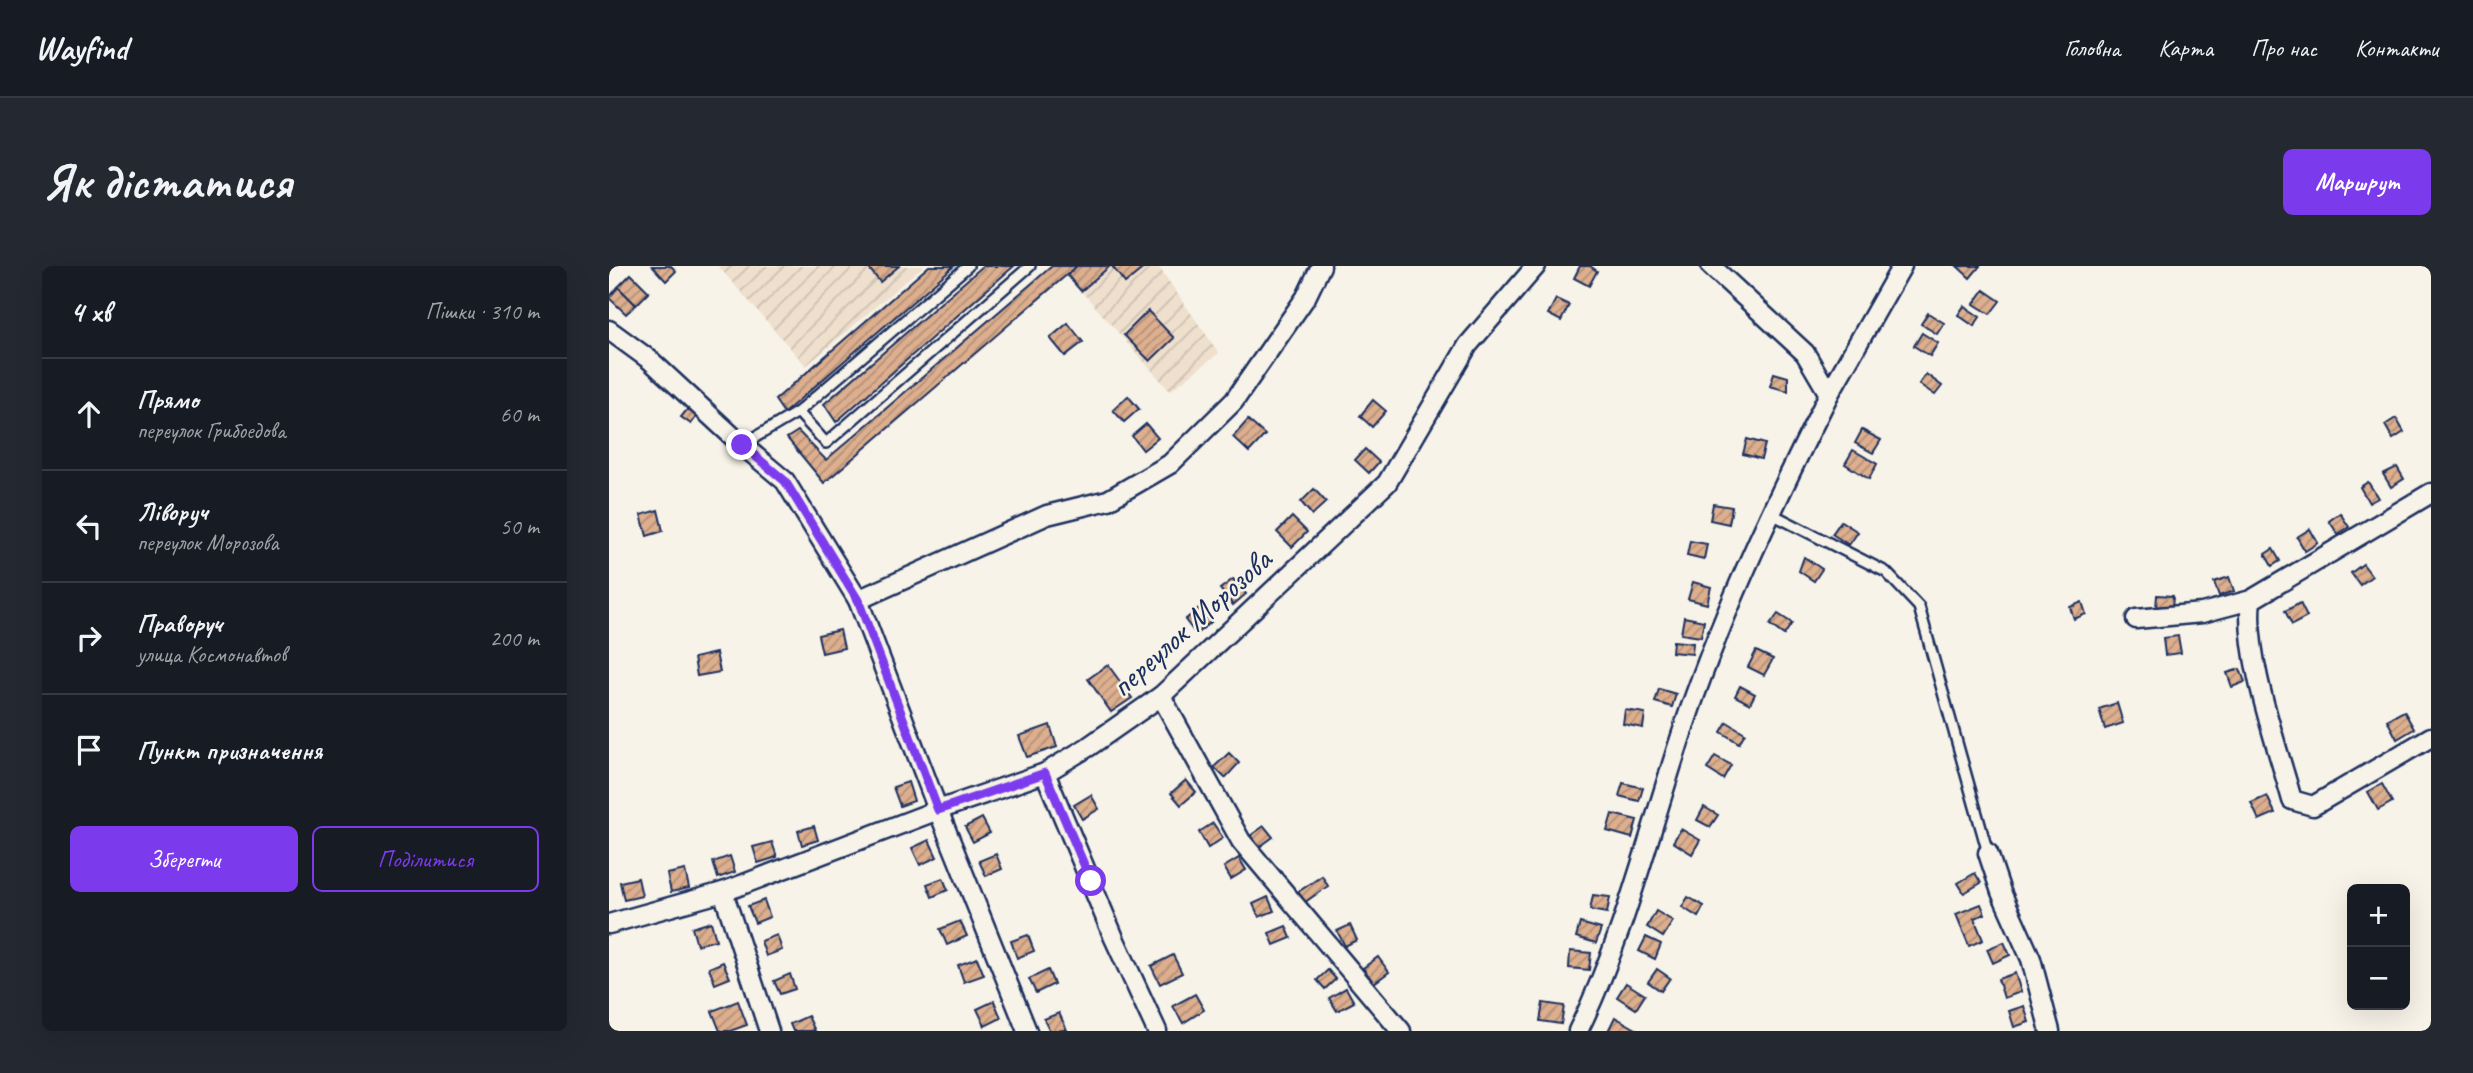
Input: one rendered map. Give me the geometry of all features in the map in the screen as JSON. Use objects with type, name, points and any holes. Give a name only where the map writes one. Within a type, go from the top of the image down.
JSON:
[{"type":"street","points":[[858,600],[1047,514],[1108,500],[1170,464],[1234,401],[1306,298],[1321,266]]},
{"type":"street","name":"переулок Морозова","points":[[609,924],[723,892],[938,810],[1045,773],[1088,747],[1161,696],[1387,483],[1468,345],[1536,266]]},
{"type":"street","points":[[1711,266],[1805,353],[1829,394]]},
{"type":"street","points":[[1578,1031],[1600,982],[1689,713],[1770,513],[1829,394],[1902,266]]},
{"type":"street","points":[[609,330],[650,360],[785,481],[858,600],[938,810],[1027,1031]]},
{"type":"street","points":[[2136,619],[2202,614],[2251,600],[2431,493]]},
{"type":"street","points":[[2251,600],[2249,618],[2261,690],[2292,800],[2313,806],[2431,737]]},
{"type":"street","points":[[1161,696],[1241,841],[1401,1031]]},
{"type":"street","points":[[1045,773],[1114,938],[1157,1031]]},
{"type":"street","points":[[1988,853],[2001,892],[2031,959],[2050,1031]]},
{"type":"street","points":[[723,892],[769,1031]]},
{"type":"lane","points":[[742,445],[798,412],[968,266]]},
{"type":"lane","points":[[798,412],[826,443],[1030,266]]},
{"type":"lane","points":[[1770,513],[1886,572],[1919,607],[1988,853]]},
{"type":"shaded area","points":[[718,266],[923,266],[806,366]]},
{"type":"shaded area","points":[[1077,266],[1158,266],[1219,353],[1170,391],[1067,275]]},
{"type":"building","points":[[652,266],[671,266],[676,271],[666,281]]},
{"type":"building","points":[[867,266],[899,266],[880,282]]},
{"type":"building","points":[[929,266],[954,266],[784,413],[775,400]]},
{"type":"building","points":[[983,266],[1014,266],[836,422],[824,404]]},
{"type":"building","points":[[1052,266],[1077,266],[824,483],[787,438],[798,431],[826,460]]},
{"type":"building","points":[[1077,266],[1110,266],[1081,291],[1067,275]]},
{"type":"building","points":[[1112,266],[1146,266],[1125,283]]},
{"type":"building","points":[[1580,266],[1590,266],[1597,271],[1589,286],[1574,278]]},
{"type":"building","points":[[1957,266],[1980,266],[1970,278]]},
{"type":"building","points":[[631,274],[649,292],[636,305],[618,287]]},
{"type":"building","points":[[618,287],[636,305],[626,314],[609,298]]},
{"type":"building","points":[[1984,290],[2000,301],[1990,314],[1974,304]]},
{"type":"building","points":[[1556,299],[1569,305],[1561,321],[1548,314]]},
{"type":"building","points":[[1964,306],[1980,317],[1974,326],[1958,315]]},
{"type":"building","points":[[1148,311],[1174,338],[1150,361],[1124,335]]},
{"type":"building","points":[[1928,313],[1944,323],[1937,334],[1921,324]]},
{"type":"building","points":[[1068,323],[1083,342],[1065,356],[1050,338]]},
{"type":"building","points":[[1922,333],[1938,343],[1930,356],[1914,346]]},
{"type":"building","points":[[1774,373],[1788,377],[1788,391],[1770,386]]},
{"type":"building","points":[[1926,374],[1942,386],[1935,395],[1919,384]]},
{"type":"building","points":[[1128,396],[1139,409],[1124,422],[1113,410]]},
{"type":"building","points":[[1373,400],[1386,411],[1372,427],[1360,416]]},
{"type":"building","points":[[690,406],[699,413],[691,424],[681,417]]},
{"type":"building","points":[[2396,418],[2404,432],[2393,439],[2385,425]]},
{"type":"building","points":[[1248,420],[1265,435],[1249,452],[1233,437]]},
{"type":"building","points":[[1146,424],[1158,438],[1143,450],[1132,436]]},
{"type":"building","points":[[1862,430],[1881,440],[1873,453],[1855,443]]},
{"type":"building","points":[[1747,439],[1765,444],[1761,459],[1743,454]]},
{"type":"building","points":[[1365,449],[1379,462],[1369,473],[1355,460]]},
{"type":"building","points":[[1853,450],[1877,464],[1869,479],[1845,464]]},
{"type":"building","points":[[2397,467],[2404,479],[2391,487],[2383,474]]},
{"type":"building","points":[[2368,482],[2378,498],[2369,503],[2360,487]]},
{"type":"building","points":[[1314,489],[1326,502],[1312,515],[1301,502]]},
{"type":"building","points":[[1713,504],[1732,507],[1729,524],[1710,520]]},
{"type":"building","points":[[658,510],[663,531],[647,536],[641,515]]},
{"type":"building","points":[[2340,513],[2349,527],[2338,534],[2329,521]]},
{"type":"building","points":[[1292,517],[1307,532],[1292,547],[1277,532]]},
{"type":"building","points":[[1841,521],[1858,532],[1849,545],[1832,534]]},
{"type":"building","points":[[2310,529],[2318,543],[2305,551],[2297,537]]},
{"type":"building","points":[[1690,541],[1707,544],[1704,559],[1687,555]]},
{"type":"building","points":[[2273,549],[2280,561],[2272,566],[2265,554]]},
{"type":"building","points":[[1804,557],[1822,569],[1814,581],[1799,571]]},
{"type":"building","points":[[2363,564],[2372,576],[2360,585],[2351,573]]},
{"type":"building","points":[[2229,577],[2234,591],[2219,596],[2214,582]]},
{"type":"building","points":[[1233,579],[1246,594],[1233,605],[1220,589]]},
{"type":"building","points":[[1693,582],[1711,587],[1707,604],[1688,599]]},
{"type":"building","points":[[2157,595],[2173,596],[2172,609],[2156,608]]},
{"type":"building","points":[[2082,602],[2086,614],[2074,619],[2070,607]]},
{"type":"building","points":[[2300,603],[2307,617],[2292,625],[2285,611]]},
{"type":"building","points":[[1199,608],[1211,622],[1196,634],[1185,620]]},
{"type":"building","points":[[1778,614],[1792,623],[1784,635],[1770,625]]},
{"type":"building","points":[[1684,617],[1704,621],[1701,637],[1681,634]]},
{"type":"building","points":[[840,630],[844,648],[822,653],[818,635]]},
{"type":"building","points":[[2178,636],[2181,653],[2165,655],[2163,638]]},
{"type":"building","points":[[1673,641],[1693,643],[1692,654],[1672,652]]},
{"type":"building","points":[[1756,651],[1773,659],[1764,675],[1748,667]]},
{"type":"building","points":[[716,653],[720,672],[697,676],[694,658]]},
{"type":"building","points":[[1108,665],[1132,698],[1111,712],[1088,679]]},
{"type":"building","points":[[2240,669],[2245,682],[2232,687],[2227,673]]},
{"type":"building","points":[[1740,686],[1755,694],[1750,704],[1735,696]]},
{"type":"building","points":[[1659,689],[1676,694],[1672,707],[1655,702]]},
{"type":"building","points":[[2117,703],[2123,723],[2105,729],[2099,709]]},
{"type":"building","points":[[1625,710],[1645,713],[1643,728],[1623,724]]},
{"type":"building","points":[[2404,711],[2414,729],[2397,739],[2387,720]]},
{"type":"building","points":[[1727,722],[1745,733],[1739,743],[1721,732]]},
{"type":"building","points":[[1050,725],[1057,747],[1027,757],[1019,736]]},
{"type":"building","points":[[1229,753],[1239,763],[1225,778],[1214,767]]},
{"type":"building","points":[[1715,756],[1731,765],[1723,779],[1707,769]]},
{"type":"building","points":[[1186,780],[1196,792],[1181,805],[1171,793]]},
{"type":"building","points":[[908,782],[914,801],[900,806],[893,787]]},
{"type":"building","points":[[1623,783],[1643,788],[1639,801],[1619,796]]},
{"type":"building","points":[[2382,784],[2392,802],[2378,810],[2368,792]]},
{"type":"building","points":[[1091,795],[1099,809],[1082,819],[1074,805]]},
{"type":"building","points":[[2267,796],[2275,813],[2259,820],[2251,803]]},
{"type":"building","points":[[1704,807],[1718,815],[1710,827],[1697,820]]},
{"type":"building","points":[[1612,814],[1637,820],[1632,838],[1607,831]]},
{"type":"building","points":[[982,818],[990,833],[973,842],[965,827]]},
{"type":"building","points":[[1213,823],[1223,838],[1208,848],[1199,832]]},
{"type":"building","points":[[814,826],[818,840],[802,845],[798,831]]},
{"type":"building","points":[[1264,826],[1273,837],[1258,848],[1250,836]]},
{"type":"building","points":[[1681,829],[1700,840],[1692,854],[1673,842]]},
{"type":"building","points":[[929,840],[937,857],[920,865],[912,848]]},
{"type":"building","points":[[772,842],[777,857],[758,863],[753,847]]},
{"type":"building","points":[[996,854],[1002,869],[986,876],[979,861]]},
{"type":"building","points":[[730,856],[735,872],[718,878],[713,862]]},
{"type":"building","points":[[1239,858],[1246,870],[1231,879],[1224,867]]},
{"type":"building","points":[[685,870],[689,888],[671,892],[667,874]]},
{"type":"building","points":[[1975,873],[1981,883],[1964,893],[1958,883]]},
{"type":"building","points":[[1322,876],[1328,886],[1305,902],[1298,892]]},
{"type":"building","points":[[638,878],[642,896],[624,900],[620,882]]},
{"type":"building","points":[[943,878],[948,890],[932,897],[927,884]]},
{"type":"building","points":[[1593,895],[1610,897],[1607,913],[1590,910]]},
{"type":"building","points":[[1268,897],[1274,911],[1259,917],[1253,904]]},
{"type":"building","points":[[1688,897],[1704,906],[1698,917],[1682,907]]},
{"type":"building","points":[[764,900],[770,917],[755,923],[748,906]]},
{"type":"building","points":[[1981,904],[1985,914],[1974,918],[1983,940],[1969,946],[1956,914]]},
{"type":"building","points":[[1656,911],[1673,921],[1663,937],[1647,927]]},
{"type":"building","points":[[960,921],[967,936],[947,945],[940,929]]},
{"type":"building","points":[[711,922],[716,940],[697,945],[692,928]]},
{"type":"building","points":[[1580,923],[1601,929],[1596,943],[1576,937]]},
{"type":"building","points":[[1350,925],[1357,940],[1345,946],[1337,931]]},
{"type":"building","points":[[1286,926],[1291,938],[1274,945],[1269,933]]},
{"type":"building","points":[[777,935],[782,950],[766,956],[761,941]]},
{"type":"building","points":[[1028,935],[1034,951],[1017,958],[1011,941]]},
{"type":"building","points":[[1646,937],[1661,944],[1655,959],[1639,951]]},
{"type":"building","points":[[2004,942],[2010,955],[1993,963],[1987,949]]},
{"type":"building","points":[[1570,951],[1591,953],[1589,970],[1569,968]]},
{"type":"building","points":[[1173,955],[1182,973],[1160,984],[1151,966]]},
{"type":"building","points":[[1378,957],[1389,972],[1374,983],[1363,968]]},
{"type":"building","points":[[977,958],[984,975],[964,982],[958,965]]},
{"type":"building","points":[[723,962],[730,978],[715,984],[709,968]]},
{"type":"building","points":[[1657,969],[1670,978],[1661,991],[1648,982]]},
{"type":"building","points":[[1048,970],[1054,984],[1036,993],[1029,979]]},
{"type":"building","points":[[1328,970],[1336,979],[1325,989],[1317,980]]},
{"type":"building","points":[[2015,973],[2021,992],[2004,998],[1998,979]]},
{"type":"building","points":[[790,974],[795,989],[780,994],[774,981]]},
{"type":"building","points":[[1626,983],[1645,995],[1636,1009],[1617,997]]},
{"type":"building","points":[[1346,988],[1354,1002],[1337,1011],[1329,998]]},
{"type":"building","points":[[1195,994],[1204,1010],[1183,1023],[1173,1006]]},
{"type":"building","points":[[738,1001],[747,1025],[730,1031],[720,1031],[712,1011]]},
{"type":"building","points":[[994,1001],[1001,1018],[985,1026],[977,1009]]},
{"type":"building","points":[[1543,1003],[1564,1006],[1561,1024],[1540,1021]]},
{"type":"building","points":[[2024,1006],[2029,1022],[2014,1027],[2009,1011]]},
{"type":"building","points":[[1059,1013],[1067,1030],[1050,1031],[1044,1019]]},
{"type":"building","points":[[808,1016],[815,1031],[793,1031],[790,1024]]},
{"type":"building","points":[[1615,1017],[1636,1029],[1608,1031]]},
{"type":"route","points":[[742,445],[785,481],[858,600],[938,810],[1045,773],[1064,823],[1091,881]]}]
